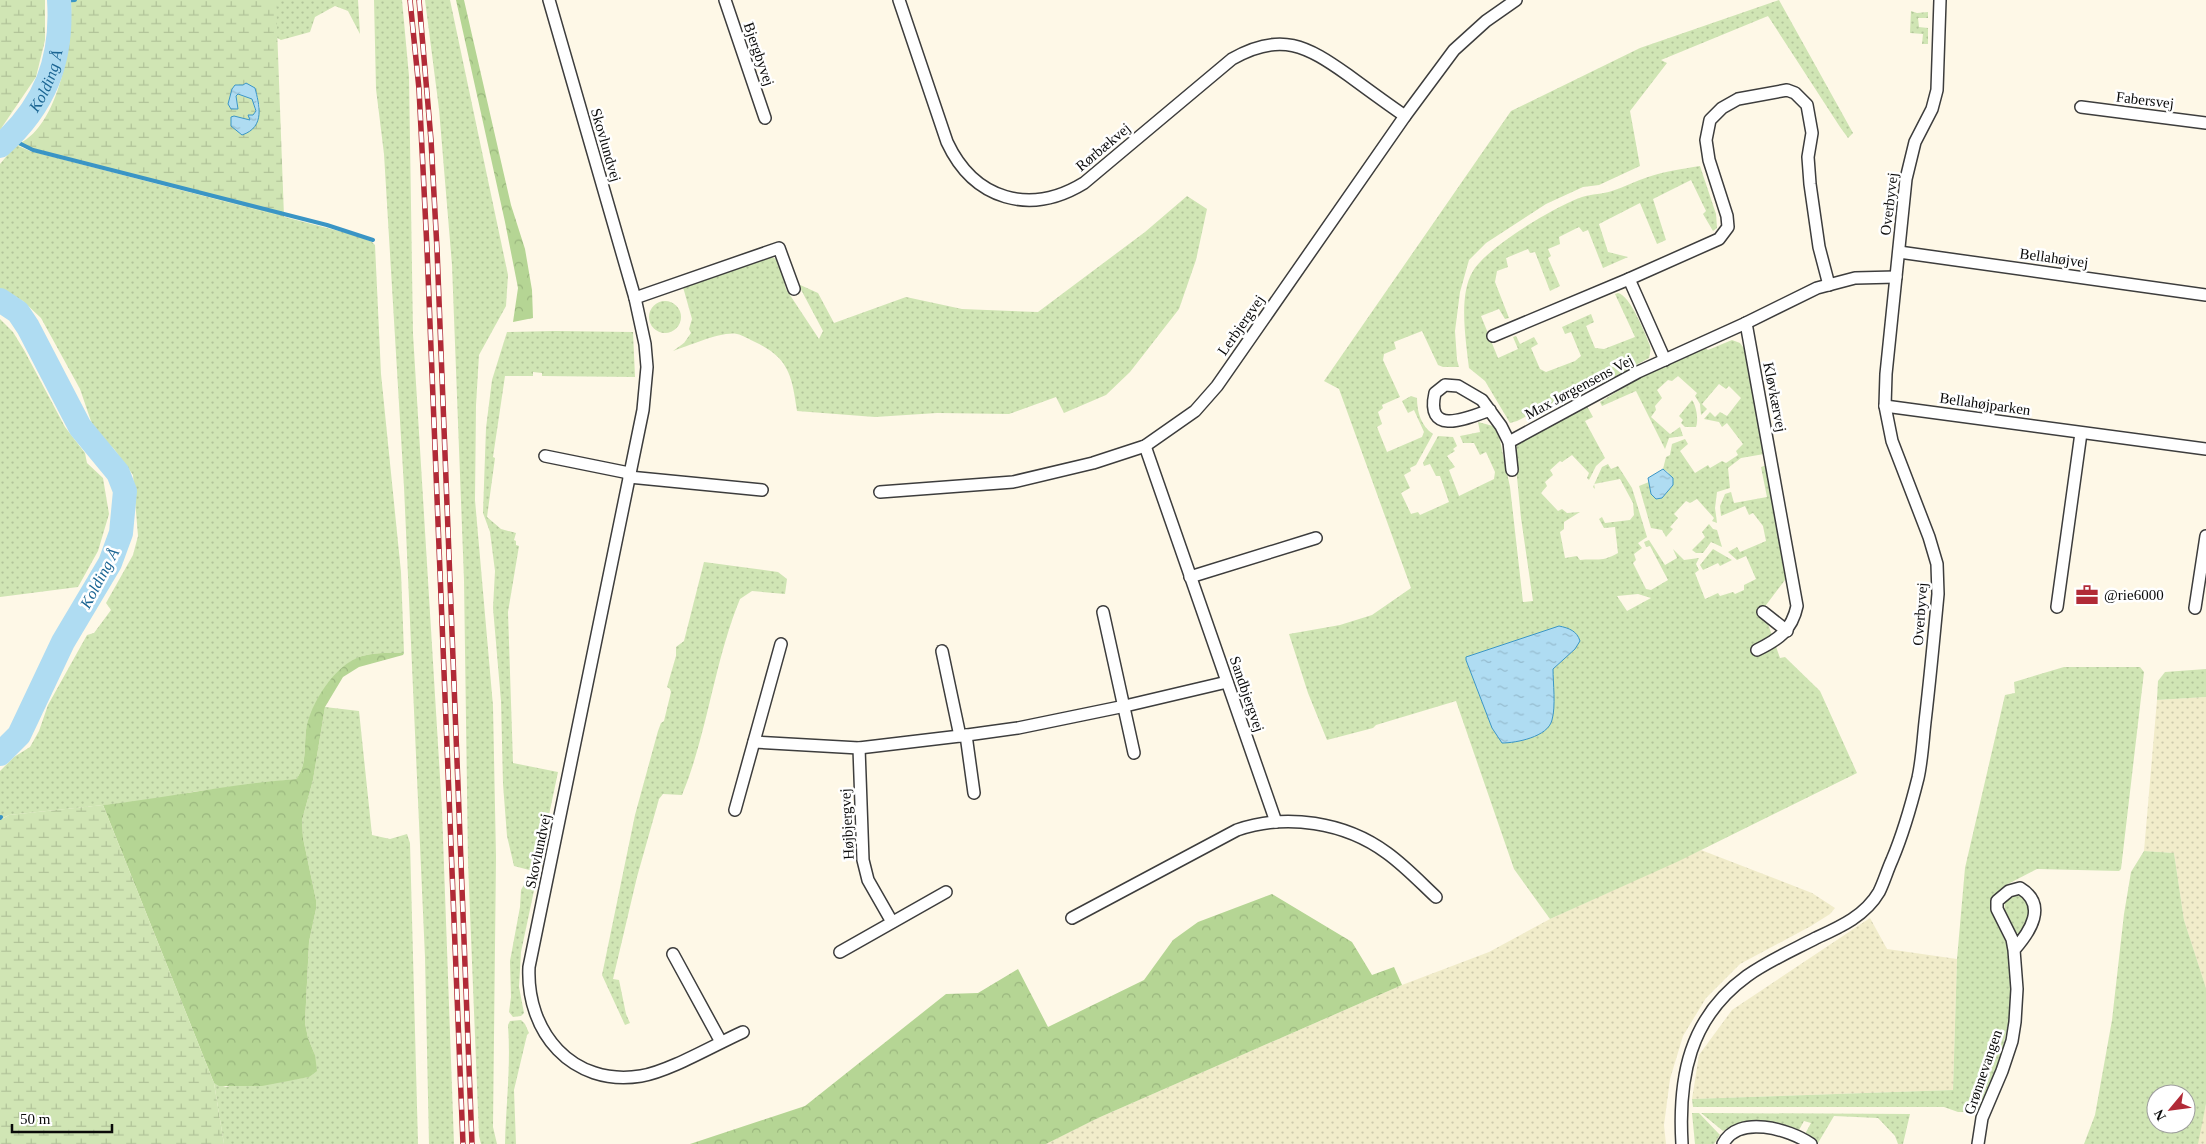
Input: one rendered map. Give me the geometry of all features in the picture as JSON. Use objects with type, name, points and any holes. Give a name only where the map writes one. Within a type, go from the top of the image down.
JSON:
[{"type":"street","name":"Bjergbyvej","points":[[725,0],[766,118]]},
{"type":"street","name":"Rørbækvej","points":[[899,0],[947,142],[954,157],[976,182],[1005,197],[1038,200],[1070,192],[1084,183],[1232,59],[1249,49],[1261,45],[1287,43],[1311,50],[1405,116]]},
{"type":"street","name":"Lerbjergvej","points":[[880,492],[1013,482],[1092,463],[1145,446],[1195,411],[1217,386],[1405,116],[1454,50],[1486,22],[1516,0]]},
{"type":"street","name":"Overbyvej","points":[[1682,1144],[1680,1110],[1682,1084],[1694,1044],[1710,1014],[1727,994],[1746,977],[1768,963],[1846,923],[1868,906],[1879,892],[1900,841],[1918,776],[1938,594],[1937,564],[1929,537],[1892,441],[1885,406],[1886,374],[1906,179],[1915,142],[1932,109],[1937,90],[1940,0]]},
{"type":"street","name":"Skovlundvej","points":[[552,1],[635,298],[643,335],[647,367],[643,410],[529,967],[528,985],[531,1003],[537,1020],[546,1036],[558,1050],[588,1070],[605,1075],[641,1076],[658,1071],[743,1032]]},
{"type":"street","points":[[1493,336],[1719,239],[1728,227],[1727,216],[1709,160],[1706,140],[1710,120],[1722,108],[1738,99],[1787,90],[1795,93],[1807,105],[1812,133],[1808,157],[1810,184],[1819,247],[1829,285]]},
{"type":"street","name":"Fabersvej","points":[[2081,107],[2206,123]]},
{"type":"street","points":[[635,298],[779,248],[794,289]]},
{"type":"street","name":"Bellahøjvej","points":[[1899,252],[2206,295]]},
{"type":"street","points":[[1746,322],[1817,288],[1855,278],[1896,277]]},
{"type":"street","points":[[1628,279],[1664,360]]},
{"type":"street","name":"Max Jørgensens Vej","points":[[1509,442],[1638,372],[1746,322]]},
{"type":"street","name":"Kløvkærvej","points":[[1746,322],[1797,606],[1787,631]]},
{"type":"street","points":[[1490,410],[1456,422],[1443,420],[1436,413],[1433,404],[1435,393],[1445,385],[1458,386],[1482,400],[1490,410],[1501,426],[1509,442],[1512,470]]},
{"type":"street","name":"Bellahøjparken","points":[[1885,406],[2206,449]]},
{"type":"street","points":[[2057,606],[2081,432]]},
{"type":"street","name":"Sandbjergvej","points":[[1145,446],[1276,822]]},
{"type":"street","points":[[544,456],[629,475],[762,490]]},
{"type":"street","points":[[2195,608],[2206,536]]},
{"type":"street","points":[[1190,577],[1316,538]]},
{"type":"street","points":[[1103,612],[1134,753]]},
{"type":"street","points":[[1757,650],[1777,641],[1787,631],[1763,612]]},
{"type":"street","points":[[735,810],[781,644]]},
{"type":"street","points":[[942,651],[963,735],[974,793]]},
{"type":"street","points":[[754,742],[859,748],[963,735],[1018,728],[1227,682]]},
{"type":"street","name":"Højbjergvej","points":[[859,748],[863,860],[868,880],[892,922]]},
{"type":"street","points":[[1072,918],[1237,830],[1251,825],[1276,822],[1305,822],[1333,827],[1360,837],[1386,852],[1436,896]]},
{"type":"street","name":"Grønnevangen","points":[[1978,1144],[1982,1118],[2012,1041],[2017,989],[2012,939],[1997,909],[1997,901],[2009,891],[2020,888],[2031,898],[2035,910],[2032,925],[2023,941],[2014,950]]},
{"type":"street","points":[[840,952],[946,892]]},
{"type":"street","points":[[673,954],[721,1042]]},
{"type":"street","points":[[1723,1144],[1726,1137],[1739,1129],[1751,1126],[1785,1132],[1803,1138],[1811,1144]]},
{"type":"street","points":[[1785,1132],[1791,1144]]},
{"type":"shaded area","points":[[2206,697],[2206,988],[2184,920],[2174,853],[2144,851],[2157,700]]},
{"type":"shaded area","points":[[1701,850],[1812,893],[1835,908],[1830,914],[1811,926],[1740,964],[1706,998],[1683,1036],[1670,1079],[1664,1125],[1666,1144],[1046,1144],[1098,1118],[1402,985],[1489,952],[1550,919]]},
{"type":"shaded area","points":[[1870,918],[1887,949],[1957,959],[1953,1090],[1692,1099],[1699,1055],[1732,1010]]},
{"type":"shaded area","points":[[2206,1104],[2206,1144],[2198,1144],[2198,1138]]},
{"type":"green space","points":[[0,0],[45,0],[45,40],[36,77],[0,130]]},
{"type":"green space","points":[[71,0],[276,0],[284,217],[16,145],[31,136],[43,121],[53,103],[66,60]],"holes":[[[245,84],[255,88],[260,107],[256,113],[252,99],[238,94],[236,96],[238,107],[232,89]],[[252,119],[242,134],[245,120]]]},
{"type":"green space","points":[[223,0],[358,0],[360,34],[348,11],[335,6],[315,17],[310,32],[281,40],[248,23]]},
{"type":"green space","points":[[374,0],[402,0],[409,76],[413,334],[442,810],[454,1144],[429,1144],[425,957],[404,487],[384,154],[376,89]]},
{"type":"green space","points":[[425,0],[450,0],[508,275],[506,306],[479,355],[476,405],[475,500],[493,706],[496,857],[493,1127],[497,1144],[481,1144],[479,1136],[468,862],[464,580],[452,265],[439,109]]},
{"type":"green space","points":[[456,0],[464,0],[511,205],[525,249],[532,290],[533,318],[513,322],[518,288]]},
{"type":"green space","points":[[1779,0],[1853,133],[1848,138],[1768,16],[1661,60],[1667,63],[1630,111],[1640,166],[1599,185],[1583,187],[1546,204],[1486,243],[1469,260],[1460,292],[1455,331],[1459,367],[1443,367],[1438,365],[1422,331],[1394,342],[1396,349],[1384,354],[1383,360],[1400,397],[1382,405],[1383,408],[1378,412],[1382,424],[1377,427],[1387,452],[1422,437],[1424,432],[1414,410],[1408,413],[1402,401],[1411,396],[1417,398],[1420,418],[1425,427],[1433,434],[1416,465],[1410,468],[1411,471],[1404,475],[1410,488],[1401,493],[1411,514],[1418,512],[1420,515],[1449,502],[1440,476],[1436,476],[1430,464],[1424,466],[1423,463],[1438,436],[1453,437],[1457,446],[1453,449],[1455,451],[1447,456],[1455,467],[1449,470],[1459,496],[1494,479],[1495,472],[1486,452],[1480,455],[1474,443],[1463,443],[1460,436],[1480,432],[1478,422],[1493,426],[1499,436],[1510,487],[1523,602],[1533,601],[1521,518],[1515,457],[1517,445],[1587,406],[1593,417],[1585,421],[1605,458],[1596,466],[1589,480],[1587,478],[1589,473],[1572,455],[1562,462],[1560,461],[1550,470],[1553,475],[1545,482],[1547,486],[1541,493],[1558,511],[1562,509],[1567,513],[1580,512],[1564,522],[1564,529],[1560,532],[1565,558],[1577,556],[1580,560],[1599,560],[1618,553],[1615,527],[1604,528],[1599,519],[1602,517],[1605,523],[1630,520],[1634,515],[1633,503],[1620,479],[1594,484],[1602,467],[1608,464],[1611,469],[1618,466],[1632,488],[1647,537],[1638,543],[1642,548],[1634,554],[1636,560],[1633,563],[1646,589],[1651,590],[1668,580],[1650,546],[1646,547],[1644,542],[1649,540],[1665,565],[1677,558],[1673,549],[1684,560],[1699,558],[1696,564],[1699,570],[1695,573],[1705,599],[1718,593],[1720,596],[1733,592],[1735,594],[1744,590],[1744,585],[1756,579],[1746,556],[1737,560],[1728,552],[1737,547],[1740,552],[1766,541],[1763,526],[1753,513],[1749,515],[1745,506],[1721,516],[1720,506],[1725,494],[1731,492],[1734,503],[1767,497],[1761,467],[1767,465],[1785,567],[1785,580],[1760,613],[1768,624],[1780,658],[1785,657],[1820,691],[1857,773],[1679,861],[1550,919],[1514,869],[1456,701],[1376,725],[1373,728],[1327,740],[1308,693],[1289,634],[1340,625],[1372,615],[1411,588],[1339,389],[1324,381],[1511,111],[1640,48]],"holes":[[[1638,594],[1651,598],[1627,611],[1617,596]],[[1575,649],[1553,669],[1502,743],[1492,728],[1466,657]]]},
{"type":"green space","points":[[1911,11],[1917,13],[1928,12],[1928,18],[1918,18],[1919,27],[1928,28],[1928,44],[1922,44],[1923,34],[1910,33]]},
{"type":"green space","points":[[16,145],[30,151],[358,236],[375,245],[381,374],[401,572],[404,653],[378,653],[362,656],[353,660],[335,676],[326,687],[313,710],[306,730],[302,768],[296,779],[192,792],[161,799],[9,815],[1,819],[0,771],[14,757],[30,747],[39,731],[48,705],[87,635],[94,633],[111,610],[106,603],[133,555],[138,536],[133,475],[114,449],[93,427],[80,389],[41,318],[23,301],[0,290],[0,164]]},
{"type":"green space","points":[[1700,166],[1716,214],[1717,228],[1713,231],[1703,214],[1706,211],[1691,180],[1653,199],[1666,240],[1657,244],[1640,203],[1599,224],[1608,252],[1628,257],[1603,268],[1588,230],[1583,232],[1579,227],[1559,237],[1560,244],[1548,249],[1551,256],[1548,258],[1560,286],[1550,291],[1535,252],[1530,253],[1528,249],[1506,258],[1508,267],[1497,271],[1495,282],[1509,318],[1505,319],[1499,309],[1481,316],[1498,358],[1518,349],[1513,337],[1516,336],[1520,344],[1534,337],[1538,344],[1531,348],[1540,369],[1546,372],[1575,361],[1581,356],[1571,332],[1565,334],[1562,327],[1591,314],[1594,322],[1586,326],[1595,348],[1604,349],[1635,337],[1615,294],[1618,293],[1623,295],[1628,301],[1650,346],[1649,358],[1603,383],[1582,388],[1510,423],[1485,381],[1469,368],[1464,305],[1468,281],[1473,271],[1481,261],[1507,239],[1570,202],[1582,197],[1612,191],[1654,175]]},
{"type":"green space","points":[[1187,196],[1207,209],[1196,260],[1179,309],[1130,372],[1106,395],[1064,413],[1056,397],[1009,414],[937,413],[875,417],[797,411],[787,369],[766,348],[744,336],[737,334],[723,335],[673,351],[684,343],[691,333],[689,329],[692,319],[683,287],[772,257],[778,260],[786,289],[819,339],[823,331],[798,284],[818,293],[834,323],[906,297],[962,309],[1038,312],[1145,232]]},
{"type":"green space","points":[[665,301],[676,306],[681,317],[676,328],[665,333],[654,328],[649,317],[654,306]]},
{"type":"green space","points":[[0,319],[13,332],[24,350],[65,427],[85,453],[87,463],[103,478],[109,514],[98,551],[78,587],[0,597]]},
{"type":"green space","points":[[507,332],[633,332],[635,377],[542,376],[542,373],[533,372],[533,376],[505,376],[493,457],[495,458],[487,517],[501,529],[516,533],[514,540],[516,545],[519,546],[508,612],[513,763],[558,772],[537,872],[514,866],[507,836],[503,784],[501,701],[493,608],[495,571],[490,532],[483,513],[486,428],[492,380]]},
{"type":"green space","points":[[1732,340],[1740,343],[1746,351],[1764,454],[1741,458],[1728,468],[1730,488],[1717,492],[1715,508],[1717,523],[1712,521],[1714,518],[1697,499],[1690,503],[1686,501],[1674,514],[1678,518],[1670,527],[1673,529],[1666,537],[1662,530],[1651,528],[1639,486],[1649,482],[1651,494],[1656,499],[1662,498],[1673,485],[1668,472],[1663,469],[1666,457],[1670,455],[1672,444],[1685,439],[1688,444],[1680,451],[1695,473],[1708,465],[1710,468],[1722,461],[1726,463],[1738,455],[1736,451],[1743,444],[1727,423],[1722,427],[1719,422],[1704,419],[1710,412],[1715,417],[1720,412],[1727,416],[1741,398],[1729,386],[1726,389],[1719,384],[1702,404],[1707,409],[1701,415],[1700,404],[1695,396],[1697,393],[1678,376],[1672,381],[1668,380],[1657,390],[1662,398],[1655,406],[1656,410],[1651,417],[1670,434],[1680,427],[1683,436],[1669,438],[1665,449],[1636,391],[1602,406],[1600,402],[1649,372],[1705,348],[1708,350]]},
{"type":"green space","points":[[1692,400],[1697,413],[1697,424],[1696,427],[1685,427],[1681,423],[1683,420],[1679,416]]},
{"type":"green space","points":[[1709,524],[1713,529],[1717,530],[1722,547],[1711,542],[1703,553],[1696,553],[1692,550],[1705,537],[1702,532]]},
{"type":"green space","points":[[1713,549],[1732,560],[1720,566],[1718,563],[1703,570],[1700,565]]},
{"type":"green space","points":[[704,562],[778,572],[787,579],[785,594],[752,591],[740,599],[724,647],[691,771],[682,795],[663,794],[659,799],[637,877],[613,979],[619,980],[626,1014],[630,1023],[625,1025],[602,975],[635,815],[658,731],[661,723],[664,721],[671,692],[667,687],[676,656],[676,647],[684,641]]},
{"type":"green space","points":[[378,653],[404,653],[403,655],[359,667],[343,677],[325,707],[313,780],[302,820],[303,838],[316,900],[309,942],[305,1023],[308,1038],[315,1055],[317,1071],[309,1077],[262,1086],[219,1086],[214,1083],[103,805],[247,784],[296,779],[302,768],[308,720],[318,697],[333,676],[352,660],[362,656]]},
{"type":"green space","points":[[2064,667],[2140,667],[2144,672],[2121,869],[2119,871],[2037,869],[2004,886],[1994,897],[1991,911],[2012,955],[2010,1016],[1999,1065],[1978,1112],[1958,1112],[1944,1107],[1693,1107],[1692,1099],[1953,1090],[1957,959],[1965,868],[2005,695],[2015,693],[2014,682]]},
{"type":"green space","points":[[2206,669],[2206,697],[2157,700],[2158,681],[2165,672]]},
{"type":"green space","points":[[325,707],[359,711],[372,835],[390,839],[407,834],[410,843],[418,1144],[224,1144],[214,1083],[226,1087],[233,1085],[250,1086],[309,1077],[315,1055],[308,1038],[305,1023],[309,942],[316,900],[303,838],[302,820],[313,780]]},
{"type":"green space","points":[[103,805],[214,1083],[224,1144],[0,1144],[0,816],[2,819],[9,815]]},
{"type":"green space","points":[[2144,851],[2174,853],[2184,920],[2206,988],[2206,1104],[2198,1144],[2084,1144],[2095,1115],[2112,1020],[2124,914],[2131,872]]},
{"type":"green space","points":[[526,881],[536,881],[521,952],[519,987],[524,1013],[521,1016],[513,1017],[509,1012],[511,997],[510,961],[520,907],[521,890]]},
{"type":"green space","points":[[1272,894],[1352,942],[1372,975],[1394,967],[1402,985],[1098,1118],[1046,1144],[690,1144],[805,1106],[946,994],[978,993],[1018,969],[1048,1027],[1144,980],[1173,940],[1198,922]]},
{"type":"green space","points":[[2013,896],[2021,896],[2029,904],[2026,920],[2018,934],[2011,927],[2005,913],[2006,899]]},
{"type":"green space","points":[[521,1020],[529,1033],[514,1090],[516,1144],[505,1144],[509,1070],[508,1025],[510,1021]]},
{"type":"green space","points":[[1692,1113],[1699,1113],[1720,1135],[1714,1144],[1695,1144]]},
{"type":"green space","points":[[1701,1113],[1910,1114],[1903,1144],[1898,1144],[1895,1136],[1878,1118],[1834,1116],[1818,1143],[1805,1134],[1811,1123],[1804,1121],[1799,1130],[1790,1126],[1761,1121],[1742,1123],[1723,1131]]},
{"type":"water","points":[[246,83],[255,88],[259,114],[255,127],[242,135],[231,126],[231,117],[250,120],[248,115],[253,115],[256,111],[252,99],[238,94],[236,96],[238,109],[231,109],[228,104],[235,85]]},
{"type":"water","points":[[1663,469],[1673,478],[1673,485],[1662,498],[1656,499],[1651,494],[1648,478]]},
{"type":"water","points":[[1559,626],[1572,630],[1580,641],[1575,649],[1553,669],[1554,708],[1552,720],[1549,726],[1538,735],[1515,742],[1502,743],[1492,728],[1466,657]]},
{"type":"waterway","name":"Kolding Å","points":[[0,146],[29,115],[48,80],[58,42],[59,0]]},
{"type":"waterway","points":[[60,1],[75,0]]},
{"type":"waterway","points":[[9,138],[33,150],[327,225],[373,240]]},
{"type":"waterway","name":"Kolding Å","points":[[0,300],[18,312],[28,327],[80,427],[118,473],[125,491],[121,533],[110,563],[63,642],[19,735],[0,754]]},
{"type":"railway","points":[[410,0],[419,89],[427,249],[463,1144]]},
{"type":"railway","points":[[419,0],[431,140],[437,249],[472,1144]]},
{"type":"place","name":"@rie6000","points":[[2087,595]]}]
